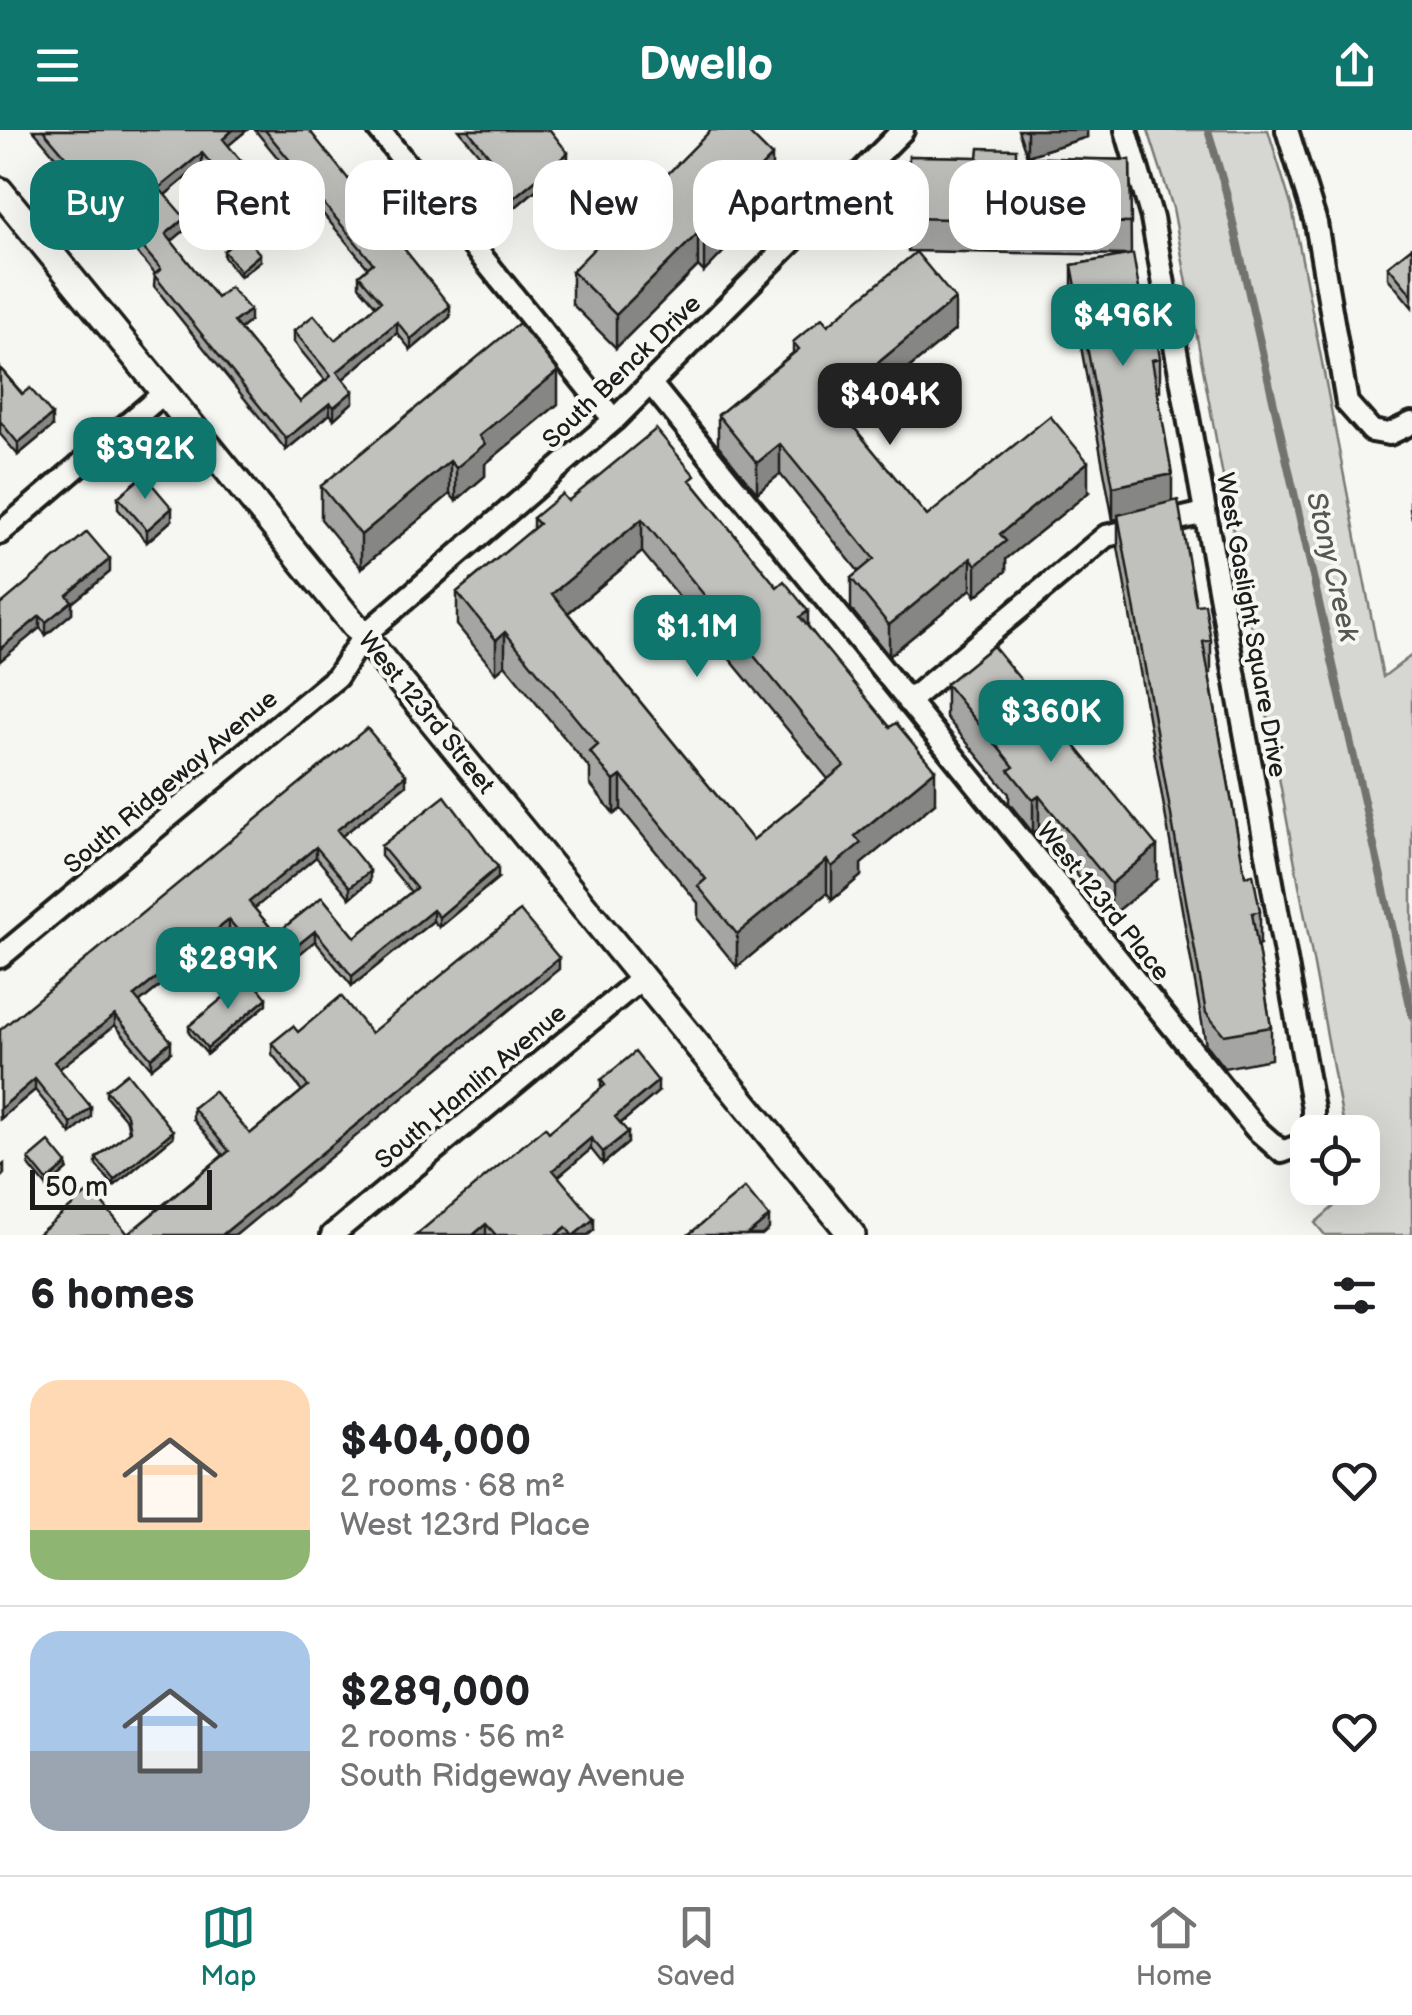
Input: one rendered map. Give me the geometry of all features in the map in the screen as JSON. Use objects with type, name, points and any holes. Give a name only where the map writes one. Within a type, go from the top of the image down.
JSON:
[{"type":"street","points":[[379,130],[614,420]]},
{"type":"street","name":"South Benck Drive","points":[[363,636],[614,420],[903,130]]},
{"type":"street","name":"West Gaslight Square Drive","points":[[1126,130],[1152,218],[1312,1115]]},
{"type":"street","points":[[1288,130],[1316,223],[1346,404],[1372,431],[1388,434],[1412,423]]},
{"type":"street","name":"West 123rd Street","points":[[0,191],[852,1235]]},
{"type":"street","name":"West 123rd Place","points":[[650,383],[1256,1130],[1282,1152],[1290,1149]]},
{"type":"street","points":[[1,530],[164,392]]},
{"type":"street","points":[[908,702],[1106,536],[1205,513]]},
{"type":"street","name":"South Ridgeway Avenue","points":[[0,957],[337,677],[363,636]]},
{"type":"street","name":"South Hamlin Avenue","points":[[332,1235],[642,978]]},
{"type":"shaded area","points":[[1148,130],[1268,130],[1292,208],[1383,677],[1412,655],[1412,1235],[1325,1235],[1315,1223],[1336,1205],[1380,1205],[1380,1115],[1342,1115],[1173,208]]},
{"type":"building","points":[[43,130],[233,130],[223,139],[240,160],[208,160],[202,153],[193,160],[179,160],[179,172],[159,188],[159,160],[68,160]]},
{"type":"building","points":[[265,130],[309,130],[345,175],[345,229],[325,205],[325,160],[290,160]]},
{"type":"building","points":[[468,130],[550,130],[568,153],[559,160],[533,160],[533,182],[513,198],[513,160],[492,160]]},
{"type":"building","points":[[711,130],[746,130],[772,156],[768,160],[693,160],[693,238],[616,315],[572,271],[593,250],[673,250],[673,169]]},
{"type":"building","points":[[979,148],[1016,149],[1016,157],[1130,160],[1131,223],[1121,223],[1121,160],[949,160],[949,219],[929,218],[929,160],[909,160],[909,156],[978,157]]},
{"type":"building","points":[[159,188],[179,211],[179,223],[166,234],[217,298],[230,287],[250,310],[234,322],[300,402],[331,376],[294,331],[314,315],[335,340],[381,301],[359,275],[373,263],[362,250],[405,250],[450,306],[411,339],[397,322],[337,372],[353,391],[334,407],[330,403],[286,439],[154,275],[161,269],[145,250],[159,250]]},
{"type":"building","points":[[1412,247],[1412,295],[1388,266]]},
{"type":"building","points":[[257,250],[260,254],[240,271],[224,251]]},
{"type":"building","points":[[916,252],[955,299],[832,401],[927,516],[1050,416],[1088,462],[1000,534],[1006,541],[976,565],[971,558],[889,625],[851,578],[874,559],[780,444],[757,463],[718,415],[799,349],[793,342],[822,318],[828,325]]},
{"type":"building","points":[[1133,254],[1145,323],[1154,321],[1160,358],[1152,360],[1172,474],[1113,487],[1072,265]]},
{"type":"building","points":[[519,323],[558,371],[479,436],[485,444],[456,468],[450,461],[361,535],[321,486]]},
{"type":"building","points":[[0,368],[22,394],[30,388],[52,415],[18,443],[0,421]]},
{"type":"building","points":[[656,429],[695,476],[690,480],[777,587],[784,581],[808,611],[800,617],[890,727],[896,723],[935,770],[855,836],[861,843],[832,867],[827,860],[737,934],[698,886],[706,879],[621,776],[614,781],[590,752],[598,745],[505,632],[496,640],[457,592],[539,524],[533,518],[562,494],[568,501]],"holes":[[[642,519],[844,766],[753,840],[552,594]]]},
{"type":"building","points":[[144,475],[172,508],[147,530],[118,497]]},
{"type":"building","points":[[1178,500],[1196,605],[1205,604],[1211,640],[1203,642],[1245,876],[1253,874],[1260,911],[1252,913],[1271,1027],[1224,1035],[1206,1013],[1118,515]]},
{"type":"building","points":[[87,532],[110,559],[67,595],[72,601],[46,622],[40,616],[0,649],[0,605]]},
{"type":"building","points":[[993,646],[1157,846],[1111,884],[1039,796],[1033,800],[1009,770],[1014,767],[946,684]]},
{"type":"building","points":[[367,728],[406,775],[337,830],[370,871],[350,887],[316,847],[249,902],[276,934],[322,897],[355,937],[416,888],[381,846],[445,796],[498,867],[439,917],[433,910],[352,976],[315,931],[269,968],[229,920],[134,996],[171,1041],[151,1058],[115,1015],[54,1062],[91,1107],[71,1124],[35,1079],[0,1109],[0,1030]]},
{"type":"building","points":[[520,911],[559,958],[222,1235],[37,1235],[91,1190],[128,1234],[229,1151],[193,1108],[214,1091],[250,1134],[308,1086],[272,1043],[293,1026],[298,1032],[341,996],[371,1033]]},
{"type":"building","points":[[249,976],[267,998],[207,1048],[189,1026]]},
{"type":"building","points":[[635,1052],[658,1081],[615,1117],[628,1132],[603,1152],[591,1138],[553,1170],[594,1219],[574,1235],[566,1227],[556,1235],[496,1235],[486,1224],[473,1235],[416,1235],[545,1127],[549,1132],[605,1085],[601,1080]]},
{"type":"building","points":[[127,1073],[173,1131],[114,1180],[96,1158],[130,1131],[127,1115],[106,1090]]},
{"type":"building","points":[[49,1142],[67,1164],[47,1181],[29,1159]]},
{"type":"building","points":[[745,1188],[769,1217],[747,1235],[688,1235]]},
{"type":"waterway","name":"Stony Creek","points":[[1208,130],[1226,192],[1412,1014]]}]
